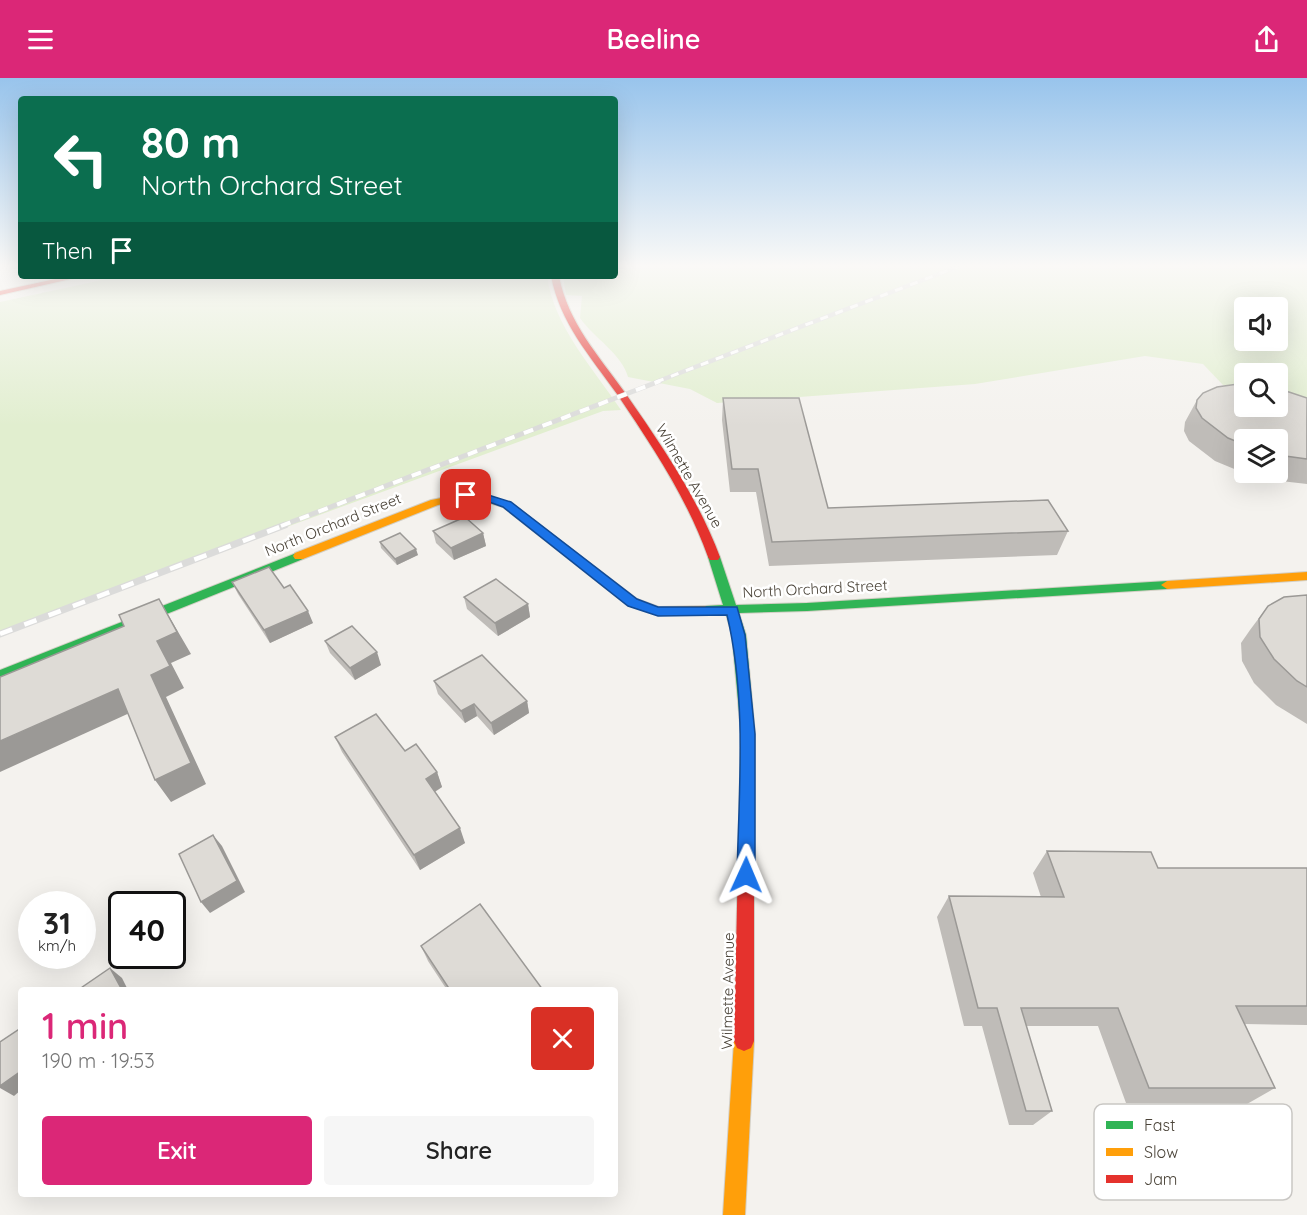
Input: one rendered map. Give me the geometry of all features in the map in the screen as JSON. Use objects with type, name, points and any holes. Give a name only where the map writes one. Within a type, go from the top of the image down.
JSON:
[{"type":"street","name":"Wilmette Avenue","points":[[568,320],[622,395],[684,493],[711,548],[739,635],[748,734],[744,1040],[734,1215]]},
{"type":"street","name":"North Orchard Street","points":[[0,676],[435,502],[466,495],[482,496],[507,504],[632,603],[658,611],[733,611],[1307,576]]},
{"type":"green space","points":[[0,320],[561,320],[587,363],[621,410],[603,411],[0,632]]},
{"type":"green space","points":[[582,320],[1234,320],[1234,351],[1288,351],[1288,320],[1307,320],[1307,410],[1288,403],[1288,363],[1234,363],[1234,388],[1223,385],[1203,364],[1145,356],[975,384],[717,403],[690,389],[628,377],[614,353]]},
{"type":"building","points":[[1234,385],[1234,417],[1288,417],[1288,392],[1307,398],[1307,459],[1288,456],[1288,429],[1234,429],[1234,440],[1202,418],[1196,408],[1197,400],[1203,393],[1217,387]]},
{"type":"building","points":[[723,398],[799,398],[828,508],[1048,500],[1068,531],[772,542],[758,469],[732,469]]},
{"type":"building","points":[[465,517],[483,533],[451,548],[433,531]]},
{"type":"building","points":[[400,533],[416,549],[395,559],[380,542]]},
{"type":"building","points":[[269,567],[284,588],[290,585],[308,611],[264,630],[232,582]]},
{"type":"building","points":[[496,579],[528,604],[495,623],[464,597]]},
{"type":"building","points":[[1307,595],[1307,687],[1297,681],[1274,659],[1260,637],[1259,619],[1268,606],[1284,597]]},
{"type":"building","points":[[159,599],[177,632],[157,641],[170,666],[151,675],[191,763],[155,780],[118,689],[0,741],[0,677],[124,626],[119,615]]},
{"type":"building","points":[[352,626],[377,652],[350,668],[325,641]]},
{"type":"building","points":[[482,655],[527,701],[491,723],[474,704],[461,711],[434,681]]},
{"type":"building","points":[[376,714],[405,751],[416,744],[437,772],[426,779],[460,828],[414,855],[335,737]]},
{"type":"building","points":[[213,835],[237,881],[201,902],[179,854]]},
{"type":"building","points":[[1047,851],[1151,852],[1158,868],[1307,868],[1307,1006],[1236,1006],[1275,1088],[1149,1088],[1118,1008],[1021,1008],[1052,1111],[1026,1111],[997,1008],[978,1008],[949,896],[1064,897]]},
{"type":"building","points":[[480,904],[541,987],[448,987],[421,946]]},
{"type":"building","points":[[111,969],[120,987],[82,987]]},
{"type":"building","points":[[18,1030],[18,1073],[0,1086],[0,1042]]},
{"type":"railway","points":[[656,382],[818,320]]},
{"type":"railway","points":[[281,526],[660,381]]},
{"type":"railway","points":[[0,634],[285,525]]},
{"type":"traffic: fast","points":[[0,676],[299,556]]},
{"type":"traffic: fast","points":[[714,557],[739,635],[748,734],[746,861]]},
{"type":"traffic: fast","points":[[705,610],[807,607],[1167,585]]},
{"type":"traffic: slow","points":[[299,556],[435,502],[462,497],[480,497],[507,505],[632,602],[658,611],[705,610]]},
{"type":"traffic: slow","points":[[1167,585],[1307,576]]},
{"type":"traffic: slow","points":[[734,1215],[744,1041]]},
{"type":"traffic: jam","points":[[569,320],[660,452],[686,494],[714,557]]},
{"type":"traffic: jam","points":[[744,1041],[746,861]]},
{"type":"route","points":[[466,495],[482,496],[507,504],[632,603],[658,611],[733,611],[739,635],[748,734],[746,875]]}]
